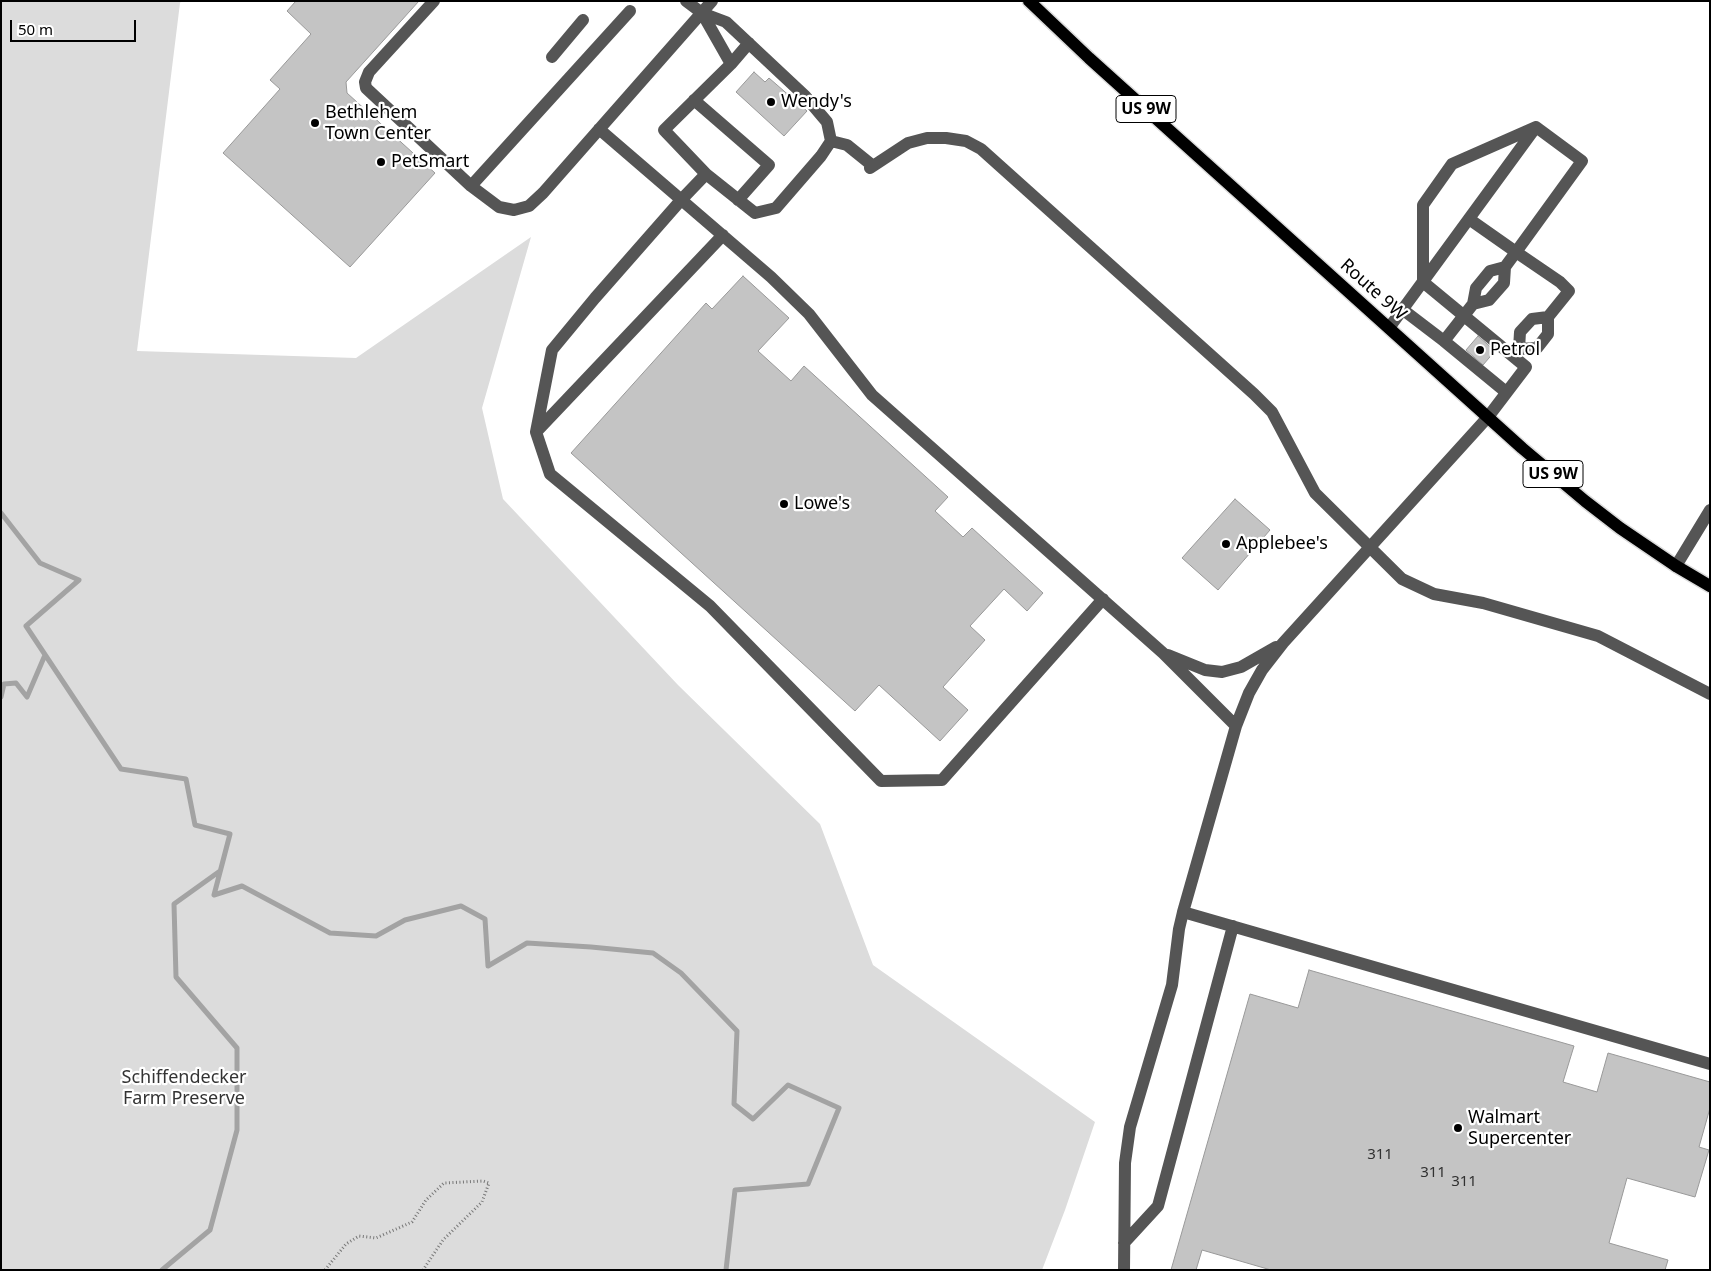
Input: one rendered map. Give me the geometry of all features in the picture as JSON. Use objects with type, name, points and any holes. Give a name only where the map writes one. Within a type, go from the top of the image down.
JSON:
[{"type":"main road","name":"Route 9W","points":[[1029,1],[1096,65],[1585,502],[1676,566],[1710,586]]},
{"type":"street","points":[[434,1],[369,72],[365,82],[366,88],[471,186],[492,203],[506,210],[521,209],[529,206],[543,192],[712,1]]},
{"type":"street","points":[[686,1],[702,13],[726,22],[749,43],[805,96],[828,122],[831,140],[821,156],[776,208],[755,213],[706,174],[664,130],[731,64],[749,43]]},
{"type":"street","points":[[471,186],[630,11]]},
{"type":"street","points":[[702,13],[731,64]]},
{"type":"street","points":[[552,56],[583,20]]},
{"type":"street","points":[[694,100],[769,165],[738,200]]},
{"type":"street","points":[[1389,328],[1536,127]]},
{"type":"street","points":[[1473,304],[1489,300],[1504,283],[1505,267],[1582,161],[1536,127]]},
{"type":"street","points":[[1423,282],[1423,205],[1452,164],[1536,127]]},
{"type":"street","points":[[599,129],[771,277],[809,314],[872,395],[1163,653],[1236,726]]},
{"type":"street","points":[[831,140],[847,145],[872,167],[908,143],[927,138],[966,141],[980,149],[1272,412],[1315,493],[1402,579],[1434,594],[1483,603],[1598,636],[1710,694]]},
{"type":"street","points":[[706,174],[595,298],[552,350],[536,432],[550,474],[710,606],[881,781],[942,780],[1103,599]]},
{"type":"street","points":[[1469,219],[1560,282],[1569,291],[1548,317],[1548,334],[1537,348],[1516,352]]},
{"type":"street","points":[[536,432],[723,235]]},
{"type":"street","points":[[1444,341],[1473,304],[1476,288],[1490,271],[1505,267]]},
{"type":"street","points":[[1124,1270],[1125,1162],[1130,1127],[1172,984],[1183,912],[1244,704],[1255,681],[1283,643],[1488,417],[1526,367],[1516,352],[1464,315],[1423,282]]},
{"type":"street","points":[[1402,309],[1506,392]]},
{"type":"street","points":[[1516,352],[1520,332],[1532,318],[1548,317]]},
{"type":"street","points":[[1676,566],[1710,510]]},
{"type":"street","points":[[1163,653],[1205,670],[1222,672],[1241,667],[1283,643]]},
{"type":"street","points":[[1183,912],[1710,1064]]},
{"type":"street","points":[[1124,1243],[1158,1206],[1232,926]]},
{"type":"path","points":[[325,1270],[346,1244],[359,1236],[376,1238],[412,1222],[426,1200],[444,1183],[483,1181],[489,1183],[482,1202],[443,1240],[422,1270]]},
{"type":"green space","name":"Schiffendecker Farm Preserve","points":[[1,1],[181,1],[137,351],[356,358],[531,237],[482,408],[503,499],[678,685],[820,824],[873,965],[1095,1122],[1042,1270],[1,1270]]},
{"type":"building","name":"Bethlehem Town Center","points":[[296,1],[419,1],[346,82],[347,93],[435,173],[350,267],[223,153],[280,89],[270,80],[311,34],[287,11]]},
{"type":"building","name":"Wendy's","points":[[754,72],[765,82],[769,78],[807,111],[784,136],[736,92]]},
{"type":"building","name":"Lowe's","points":[[743,276],[789,318],[758,351],[791,381],[804,366],[948,497],[935,511],[963,537],[972,528],[1043,593],[1027,611],[1004,589],[970,626],[985,640],[943,687],[968,710],[940,741],[879,685],[855,711],[571,453],[706,303],[712,309]]},
{"type":"building","name":"Petrol","points":[[1478,336],[1495,351],[1483,365],[1466,350]]},
{"type":"building","name":"Applebee's","points":[[1235,499],[1270,530],[1218,590],[1182,558]]},
{"type":"building","name":"Walmart Supercenter","points":[[1309,970],[1574,1046],[1563,1082],[1597,1092],[1608,1053],[1710,1082],[1710,1108],[1699,1147],[1709,1150],[1695,1197],[1627,1178],[1609,1243],[1668,1260],[1665,1270],[1271,1270],[1202,1250],[1196,1270],[1171,1270],[1250,994],[1298,1008]]},
{"type":"waterway","points":[[1,513],[40,563],[79,580],[26,626],[121,769],[186,779],[195,825],[230,834],[214,895],[242,886],[330,933],[376,936],[405,920],[461,906],[485,919],[488,966],[527,943],[653,953],[681,973],[737,1031],[734,1104],[753,1119],[788,1085],[839,1108],[808,1184],[735,1190],[726,1270]]},
{"type":"waterway","points":[[1,697],[4,684],[16,683],[27,697],[45,655]]},
{"type":"waterway","points":[[162,1270],[210,1230],[237,1130],[237,1048],[176,977],[174,904],[220,871]]},
{"type":"place","name":"Wendy's","points":[[771,102]]},
{"type":"place","name":"Bethlehem Town Center","points":[[315,123]]},
{"type":"place","name":"PetSmart","points":[[381,162]]},
{"type":"place","name":"Petrol","points":[[1480,350]]},
{"type":"place","name":"Lowe's","points":[[784,504]]},
{"type":"place","name":"Applebee's","points":[[1226,544]]},
{"type":"place","name":"Walmart Supercenter","points":[[1458,1128]]}]
